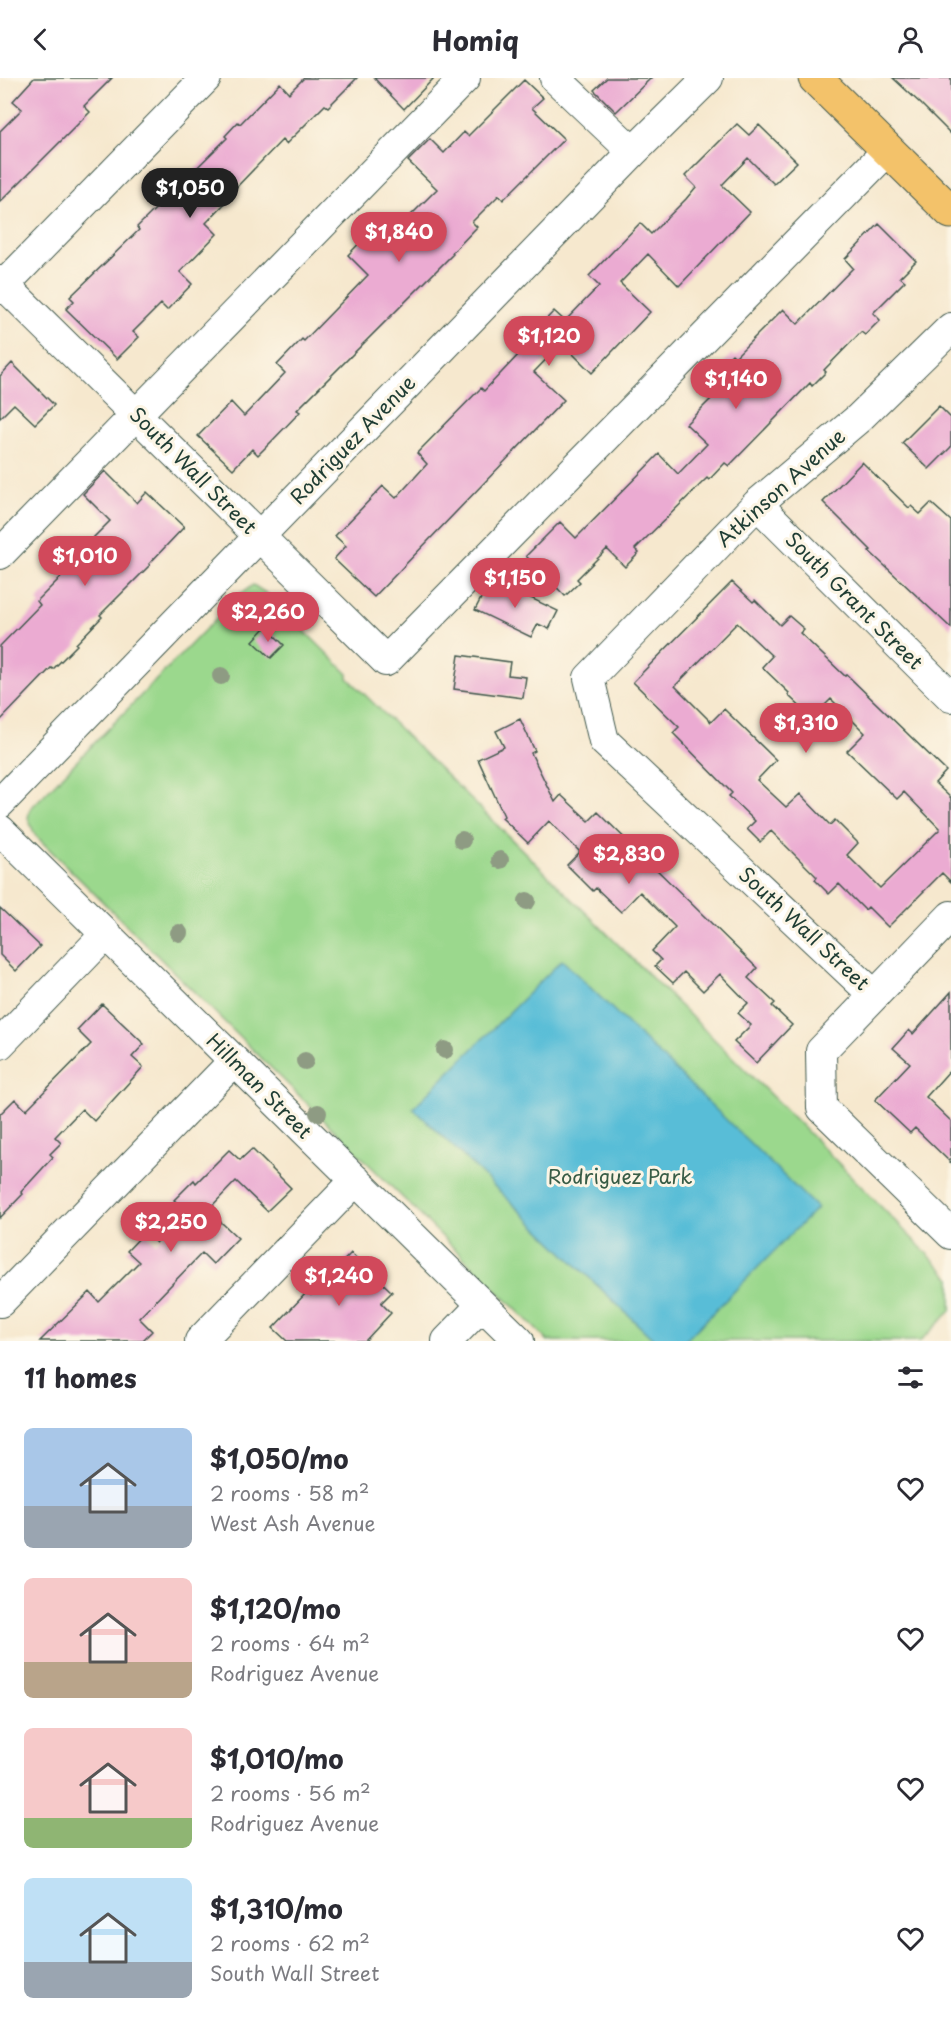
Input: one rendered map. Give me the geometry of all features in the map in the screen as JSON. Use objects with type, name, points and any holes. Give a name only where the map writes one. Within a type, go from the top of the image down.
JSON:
[{"type":"main road","points":[[815,78],[951,212]]},
{"type":"street","points":[[1,285],[206,78]]},
{"type":"street","points":[[0,554],[465,78]]},
{"type":"street","points":[[555,78],[633,152]]},
{"type":"street","name":"Rodriguez Avenue","points":[[0,803],[633,152],[708,78]]},
{"type":"street","name":"South Wall Street","points":[[1,285],[386,661],[888,150]]},
{"type":"street","name":"Atkinson Avenue","points":[[589,678],[757,504],[859,418],[951,328]]},
{"type":"street","name":"South Grant Street","points":[[757,504],[951,697]]},
{"type":"street","name":"South Wall Street","points":[[589,678],[604,741],[874,995],[821,1051],[822,1108],[951,1234]]},
{"type":"street","name":"Hillman Street","points":[[0,830],[519,1341]]},
{"type":"street","points":[[874,995],[951,916]]},
{"type":"street","points":[[0,1044],[106,934]]},
{"type":"street","points":[[0,1302],[234,1061]]},
{"type":"street","points":[[200,1341],[356,1180]]},
{"type":"street","points":[[447,1341],[482,1305]]},
{"type":"green space","name":"Rodriguez Park","points":[[253,585],[266,593],[348,674],[348,678],[795,1119],[951,1278],[951,1311],[920,1341],[548,1341],[35,835],[28,818],[30,809],[239,595]]},
{"type":"water","points":[[562,960],[817,1208],[685,1341],[655,1341],[413,1108]]},
{"type":"building","points":[[34,78],[112,78],[84,106],[90,112],[0,202],[0,131],[22,109],[13,101]]},
{"type":"building","points":[[304,78],[357,78],[328,107],[325,105],[286,144],[282,140],[227,197],[229,199],[206,223],[217,234],[180,272],[192,284],[167,310],[161,304],[133,332],[139,337],[117,359],[66,309],[74,301],[70,297],[139,230],[137,227],[227,138],[225,136],[238,122],[240,124],[280,83],[289,93]]},
{"type":"building","points":[[374,78],[434,78],[404,109]]},
{"type":"building","points":[[607,78],[651,78],[616,112],[594,90]]},
{"type":"building","points":[[893,78],[951,78],[951,134],[920,103]]},
{"type":"building","points":[[524,80],[543,98],[532,108],[564,139],[503,200],[499,195],[472,222],[477,227],[453,254],[297,410],[300,412],[258,455],[252,449],[233,469],[198,436],[231,402],[244,416],[285,373],[277,365],[302,339],[304,341],[368,275],[348,255],[371,231],[383,243],[437,189],[408,161],[430,139],[444,153],[464,132],[468,136]]},
{"type":"building","points":[[737,124],[749,135],[759,125],[797,162],[774,184],[748,158],[722,185],[750,212],[679,286],[648,254],[620,283],[650,312],[592,373],[562,343],[534,372],[564,400],[374,597],[334,559],[346,546],[335,536],[383,486],[396,498],[427,464],[417,453],[481,388],[484,391],[537,335],[534,332],[554,311],[565,321],[599,286],[589,276],[640,223],[651,234],[686,199],[696,187],[685,176]]},
{"type":"building","points":[[879,224],[916,261],[900,277],[905,281],[873,313],[880,320],[865,335],[861,332],[824,370],[826,372],[812,386],[810,383],[729,466],[725,463],[709,480],[707,478],[635,549],[639,553],[625,567],[607,549],[577,579],[580,582],[565,596],[526,556],[560,522],[576,538],[659,454],[678,474],[707,444],[686,424],[719,391],[707,380],[732,354],[735,357],[783,309],[798,324],[853,268],[845,259]]},
{"type":"building","points":[[12,363],[54,405],[35,424],[14,404],[0,418],[0,376]]},
{"type":"building","points":[[939,406],[951,418],[951,447],[929,469],[902,443]]},
{"type":"building","points":[[862,462],[909,508],[911,506],[920,514],[931,503],[951,521],[951,628],[869,551],[871,550],[823,502]]},
{"type":"building","points":[[105,471],[137,503],[147,492],[184,527],[100,615],[102,617],[77,645],[53,669],[51,668],[0,721],[0,646],[40,605],[37,601],[75,563],[71,560],[110,521],[83,494]]},
{"type":"building","points":[[491,579],[558,611],[549,629],[538,624],[531,637],[475,610]]},
{"type":"building","points":[[732,582],[753,602],[755,600],[780,625],[789,616],[804,629],[800,633],[946,771],[935,783],[951,798],[951,882],[942,873],[888,927],[868,907],[865,910],[839,884],[829,894],[815,880],[817,877],[771,831],[760,842],[747,829],[755,821],[729,796],[732,793],[673,733],[679,727],[633,682]],"holes":[[[737,623],[772,656],[762,667],[789,693],[788,695],[812,718],[831,699],[865,733],[847,751],[897,799],[904,792],[940,829],[880,888],[847,855],[858,843],[835,820],[830,825],[800,794],[786,807],[757,780],[776,760],[724,709],[711,722],[675,686]]]},
{"type":"building","points":[[266,627],[284,645],[271,658],[253,641]]},
{"type":"building","points":[[459,655],[510,662],[508,675],[526,677],[523,698],[454,689]]},
{"type":"building","points":[[520,719],[535,751],[531,753],[555,802],[561,795],[589,821],[598,812],[757,968],[748,978],[775,1003],[772,1006],[792,1025],[756,1063],[734,1042],[751,1025],[738,1013],[748,1003],[720,974],[703,991],[684,972],[673,983],[655,966],[661,960],[652,951],[675,927],[640,892],[621,912],[596,888],[593,891],[567,865],[580,852],[549,821],[528,843],[502,818],[504,816],[478,759],[504,747],[496,731]]},
{"type":"building","points":[[0,908],[40,946],[16,971],[0,955]]},
{"type":"building","points":[[951,992],[951,1069],[926,1097],[951,1121],[951,1163],[915,1128],[910,1133],[875,1100],[910,1063],[893,1048],[909,1030],[913,1034]]},
{"type":"building","points":[[102,1004],[144,1044],[132,1057],[143,1067],[94,1121],[82,1109],[55,1137],[61,1143],[50,1154],[53,1157],[0,1218],[0,1114],[15,1099],[26,1110],[91,1044],[77,1030]]},
{"type":"building","points":[[252,1149],[291,1188],[267,1211],[236,1181],[208,1210],[238,1238],[213,1264],[202,1253],[139,1318],[152,1331],[142,1341],[40,1341],[90,1292],[99,1302],[139,1262],[127,1251],[145,1232],[156,1243],[186,1211],[174,1200],[194,1180],[196,1183],[229,1150],[240,1160]]},
{"type":"building","points":[[351,1253],[392,1292],[381,1303],[391,1313],[365,1341],[287,1341],[273,1328],[307,1292],[311,1295]]}]
